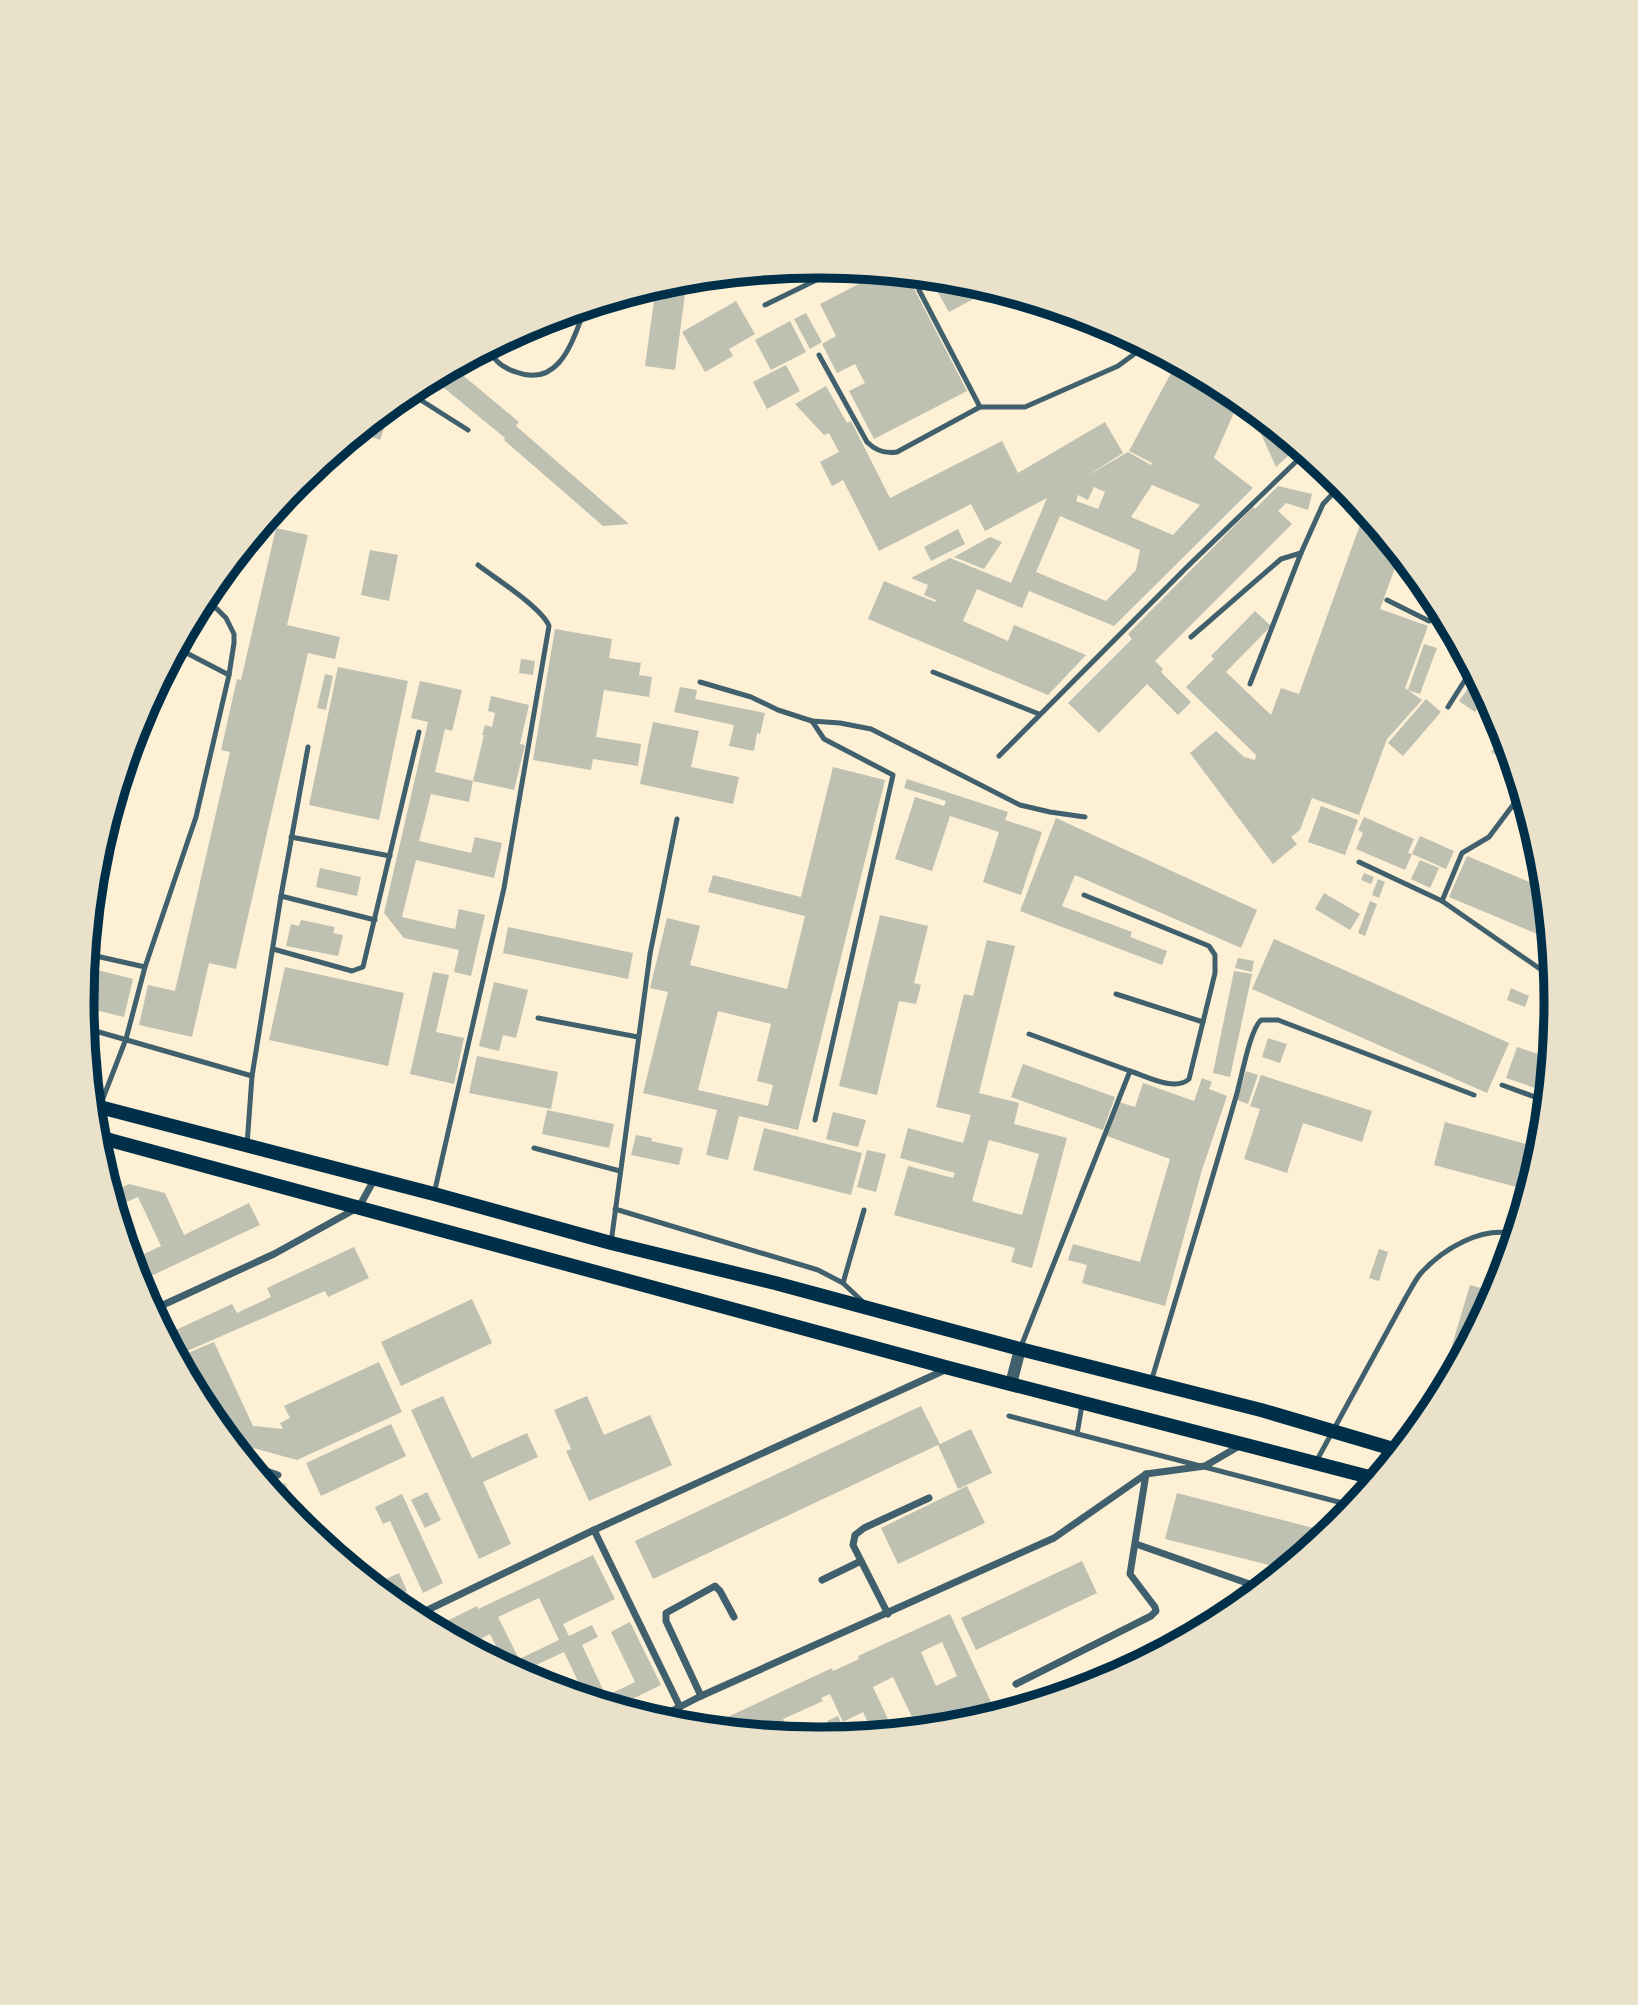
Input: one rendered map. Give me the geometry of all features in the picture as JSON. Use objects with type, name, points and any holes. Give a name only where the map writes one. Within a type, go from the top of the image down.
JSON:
[{"type":"main road","points":[[103,1108],[376,1178],[611,1243],[1261,1410],[1390,1448]]},
{"type":"main road","points":[[107,1139],[949,1368],[1367,1476]]},
{"type":"street","points":[[161,1306],[274,1254],[359,1207],[376,1178]]},
{"type":"street","points":[[1011,1384],[1020,1349]]},
{"type":"street","points":[[426,1611],[594,1530],[949,1368]]},
{"type":"street","points":[[671,1711],[1054,1538],[1146,1474],[1205,1466],[1243,1444]]},
{"type":"street","points":[[266,1471],[278,1475]]},
{"type":"street","points":[[1016,1684],[1151,1616],[1156,1611],[1156,1607],[1130,1574],[1146,1474]]},
{"type":"street","points":[[888,1614],[853,1545],[855,1535],[864,1528],[929,1498]]},
{"type":"street","points":[[594,1530],[680,1707]]},
{"type":"street","points":[[1136,1544],[1250,1584]]},
{"type":"street","points":[[822,1580],[861,1561]]},
{"type":"street","points":[[701,1696],[666,1620],[666,1613],[715,1586],[734,1617]]},
{"type":"lane","points":[[765,305],[820,278]]},
{"type":"lane","points":[[919,290],[980,407]]},
{"type":"lane","points":[[492,357],[513,371],[536,376],[550,371],[566,354],[581,318]]},
{"type":"lane","points":[[819,355],[867,442],[880,451],[889,453],[897,452],[980,407],[1025,407],[1118,366],[1137,352]]},
{"type":"lane","points":[[418,399],[468,430]]},
{"type":"lane","points":[[999,757],[1039,714],[1298,459]]},
{"type":"lane","points":[[1250,684],[1301,553],[1323,504],[1334,493]]},
{"type":"lane","points":[[1191,637],[1281,559],[1301,553]]},
{"type":"lane","points":[[433,1194],[504,888],[549,626],[547,620],[534,608],[478,565]]},
{"type":"lane","points":[[1387,600],[1429,621],[1433,620]]},
{"type":"lane","points":[[101,1095],[126,1039],[145,967],[196,817],[229,675],[234,634],[226,618],[213,607]]},
{"type":"lane","points":[[185,652],[229,675]]},
{"type":"lane","points":[[933,672],[1039,714]]},
{"type":"lane","points":[[1448,706],[1467,677]]},
{"type":"lane","points":[[700,682],[751,697],[778,710],[812,721],[871,729],[1020,805],[1085,817]]},
{"type":"lane","points":[[812,721],[824,739],[893,775],[815,1120]]},
{"type":"lane","points":[[273,949],[352,971],[365,963],[419,732]]},
{"type":"lane","points":[[247,1145],[252,1076],[308,747]]},
{"type":"lane","points":[[1442,901],[1462,853],[1489,837],[1515,802]]},
{"type":"lane","points":[[611,1243],[650,954],[677,819]]},
{"type":"lane","points":[[291,837],[390,856]]},
{"type":"lane","points":[[1359,862],[1442,901],[1543,971]]},
{"type":"lane","points":[[281,895],[375,920]]},
{"type":"lane","points":[[1029,1034],[1174,1085],[1183,1084],[1189,1079],[1216,963],[1215,955],[1209,946],[1084,895]]},
{"type":"lane","points":[[96,956],[145,967]]},
{"type":"lane","points":[[1116,994],[1203,1022]]},
{"type":"lane","points":[[538,1018],[638,1037]]},
{"type":"lane","points":[[1151,1382],[1236,1099],[1251,1040],[1261,1020],[1278,1020],[1474,1095]]},
{"type":"lane","points":[[95,1031],[252,1076]]},
{"type":"lane","points":[[1020,1349],[1130,1071]]},
{"type":"lane","points":[[1502,1086],[1537,1098]]},
{"type":"lane","points":[[534,1148],[620,1171]]},
{"type":"lane","points":[[615,1209],[818,1270],[843,1283],[873,1310]]},
{"type":"lane","points":[[843,1283],[863,1210]]},
{"type":"lane","points":[[1316,1463],[1420,1275],[1443,1253],[1473,1237],[1506,1232]]},
{"type":"lane","points":[[1077,1434],[1083,1402]]},
{"type":"lane","points":[[1009,1416],[1342,1503]]},
{"type":"building","points":[[866,280],[911,284],[967,391],[874,439],[849,391],[865,383],[855,364],[837,373],[822,344],[836,336],[820,304]]},
{"type":"building","points":[[935,288],[978,296],[949,312]]},
{"type":"building","points":[[685,291],[675,370],[645,366],[654,298]]},
{"type":"building","points":[[736,301],[755,334],[729,349],[733,356],[705,372],[682,332]]},
{"type":"building","points":[[806,313],[822,342],[810,349],[794,319]]},
{"type":"building","points":[[790,321],[806,352],[771,370],[755,340]]},
{"type":"building","points":[[786,365],[800,391],[767,409],[753,382]]},
{"type":"building","points":[[1172,371],[1235,410],[1214,458],[1253,488],[1114,626],[1029,591],[1022,608],[977,589],[963,621],[1008,641],[1014,625],[1086,655],[1048,695],[868,619],[884,581],[935,602],[936,600],[924,595],[928,585],[911,578],[950,558],[1011,583],[1047,498],[985,531],[971,504],[879,551],[843,480],[832,486],[820,462],[839,452],[829,433],[824,435],[795,404],[826,386],[847,423],[851,421],[890,498],[1002,441],[1018,473],[1105,422],[1123,453],[1085,477],[1128,452],[1151,465],[1152,463],[1129,451]],"holes":[[[1152,485],[1200,505],[1173,535],[1131,517]],[[1094,487],[1105,492],[1098,509],[1076,501],[1078,495],[1088,500]],[[1060,516],[1140,550],[1136,570],[1106,601],[1036,572]]]},
{"type":"building","points":[[460,373],[519,422],[516,426],[629,524],[603,526],[504,440],[505,438],[441,385]]},
{"type":"building","points":[[386,422],[380,440],[369,436]]},
{"type":"building","points":[[1258,426],[1291,453],[1276,467]]},
{"type":"building","points":[[1278,486],[1312,494],[1308,510],[1286,503],[1278,511],[1292,524],[1155,661],[1163,669],[1161,672],[1191,702],[1178,715],[1147,684],[1099,733],[1068,703],[1132,639],[1128,634],[1253,507],[1255,509]]},
{"type":"building","points":[[1361,522],[1396,564],[1380,609],[1428,626],[1405,688],[1422,700],[1387,739],[1359,815],[1312,798],[1300,830],[1291,837],[1297,844],[1273,864],[1190,753],[1216,731],[1244,757],[1255,760],[1256,755],[1186,687],[1214,659],[1211,656],[1255,611],[1271,626],[1226,672],[1271,715],[1281,688],[1299,694]]},
{"type":"building","points":[[276,528],[308,535],[287,625],[340,637],[335,659],[308,653],[236,969],[209,963],[192,1037],[139,1025],[148,985],[175,991],[230,752],[221,750],[237,679],[241,680]]},
{"type":"building","points":[[958,529],[965,544],[931,561],[924,547]]},
{"type":"building","points":[[990,537],[1002,542],[984,569],[954,557]]},
{"type":"building","points":[[370,550],[398,555],[389,601],[361,595]]},
{"type":"building","points":[[555,629],[612,639],[609,658],[641,663],[639,675],[652,677],[649,697],[604,690],[596,737],[641,744],[638,766],[593,759],[591,770],[533,760]]},
{"type":"building","points":[[1424,644],[1437,648],[1420,694],[1408,690]]},
{"type":"building","points":[[521,659],[535,661],[533,675],[519,673]]},
{"type":"building","points":[[338,667],[408,681],[379,820],[309,805]]},
{"type":"building","points":[[325,674],[333,676],[326,710],[317,708]]},
{"type":"building","points":[[420,681],[462,690],[452,731],[445,729],[435,772],[473,781],[469,802],[431,794],[419,841],[471,853],[475,837],[502,843],[494,878],[416,860],[402,917],[455,929],[459,909],[485,915],[471,976],[454,972],[459,950],[404,938],[384,913],[428,722],[411,718]]},
{"type":"building","points":[[1470,685],[1479,706],[1475,712],[1459,701]]},
{"type":"building","points":[[680,687],[697,690],[695,699],[765,713],[760,734],[757,733],[754,751],[729,746],[734,725],[674,712]]},
{"type":"building","points":[[491,696],[529,705],[520,744],[525,745],[514,790],[473,781],[485,725],[492,727],[495,713],[488,711]]},
{"type":"building","points":[[1426,699],[1441,712],[1403,756],[1388,743]]},
{"type":"building","points":[[653,722],[699,731],[691,767],[739,777],[733,804],[640,784]]},
{"type":"building","points":[[1496,746],[1501,758],[1491,752]]},
{"type":"building","points":[[833,767],[885,780],[798,1130],[739,1116],[728,1160],[706,1155],[717,1110],[643,1093],[668,992],[650,988],[667,918],[700,926],[690,965],[787,989],[805,916],[708,892],[713,875],[801,897]],"holes":[[[718,1011],[771,1024],[757,1081],[773,1085],[768,1106],[698,1090]]]},
{"type":"building","points":[[907,779],[1008,812],[1005,820],[1042,832],[1021,895],[983,882],[999,832],[950,816],[932,871],[895,859],[915,797],[944,806],[946,801],[904,788]]},
{"type":"building","points":[[1321,806],[1358,820],[1345,855],[1308,842]]},
{"type":"building","points":[[1364,817],[1414,839],[1408,853],[1412,854],[1405,870],[1356,849],[1363,833],[1358,830]]},
{"type":"building","points":[[1056,818],[1257,910],[1241,948],[1075,875],[1062,906],[1132,932],[1130,937],[1167,951],[1162,965],[1020,911]]},
{"type":"building","points":[[1420,836],[1454,851],[1446,869],[1412,854]]},
{"type":"building","points":[[1467,856],[1533,884],[1540,935],[1449,897]]},
{"type":"building","points":[[1420,860],[1439,868],[1430,888],[1411,879]]},
{"type":"building","points":[[320,868],[361,877],[357,896],[316,887]]},
{"type":"building","points":[[1364,873],[1374,877],[1371,884],[1361,880]]},
{"type":"building","points":[[1378,879],[1385,882],[1379,898],[1372,895]]},
{"type":"building","points":[[1324,893],[1360,914],[1350,930],[1315,909]]},
{"type":"building","points":[[1370,901],[1377,904],[1365,936],[1358,933]]},
{"type":"building","points":[[880,915],[928,926],[914,983],[921,985],[916,1004],[899,1001],[877,1095],[839,1086]]},
{"type":"building","points":[[301,920],[335,927],[333,933],[343,935],[338,956],[286,946],[291,924],[299,926]]},
{"type":"building","points":[[508,927],[633,953],[628,979],[503,953]]},
{"type":"building","points":[[1274,939],[1509,1043],[1487,1093],[1252,989]]},
{"type":"building","points":[[987,940],[1015,946],[979,1093],[1019,1103],[1014,1124],[1067,1138],[1032,1268],[1011,1262],[1015,1248],[894,1215],[908,1166],[953,1178],[955,1173],[900,1158],[908,1128],[963,1143],[971,1115],[936,1107],[964,994],[973,996]],"holes":[[[989,1140],[1039,1154],[1022,1215],[972,1201]]]},
{"type":"building","points":[[1238,958],[1254,961],[1252,972],[1235,968]]},
{"type":"building","points":[[285,967],[404,993],[388,1066],[269,1040]]},
{"type":"building","points":[[95,969],[133,979],[124,1017],[94,1010]]},
{"type":"building","points":[[1234,971],[1252,974],[1230,1077],[1213,1073]]},
{"type":"building","points":[[433,972],[449,975],[436,1032],[464,1038],[454,1084],[410,1074]]},
{"type":"building","points":[[494,982],[528,990],[516,1038],[503,1035],[499,1051],[479,1046]]},
{"type":"building","points":[[1511,988],[1529,996],[1525,1007],[1507,1000]]},
{"type":"building","points":[[1268,1038],[1287,1044],[1280,1063],[1262,1057]]},
{"type":"building","points":[[1517,1047],[1541,1055],[1538,1089],[1506,1078]]},
{"type":"building","points":[[477,1056],[558,1072],[551,1109],[469,1093]]},
{"type":"building","points":[[1023,1064],[1115,1097],[1103,1130],[1011,1097]]},
{"type":"building","points":[[1246,1071],[1258,1075],[1248,1104],[1237,1100]]},
{"type":"building","points":[[1261,1075],[1372,1111],[1362,1142],[1303,1123],[1287,1173],[1244,1159],[1260,1109],[1250,1106]]},
{"type":"building","points":[[1202,1078],[1212,1082],[1209,1089],[1227,1096],[1202,1170],[1165,1306],[1082,1283],[1087,1265],[1068,1260],[1073,1244],[1140,1262],[1170,1159],[1107,1136],[1119,1102],[1135,1107],[1143,1083],[1194,1101]]},
{"type":"building","points":[[547,1110],[614,1124],[609,1148],[542,1134]]},
{"type":"building","points":[[833,1112],[866,1120],[858,1147],[826,1139]]},
{"type":"building","points":[[1445,1122],[1530,1145],[1520,1188],[1434,1165]]},
{"type":"building","points":[[764,1128],[862,1153],[851,1195],[753,1170]]},
{"type":"building","points":[[636,1135],[683,1148],[679,1165],[631,1155]]},
{"type":"building","points":[[867,1150],[886,1154],[876,1192],[857,1187]]},
{"type":"building","points":[[129,1184],[165,1193],[184,1235],[249,1203],[260,1225],[149,1277],[141,1255],[161,1246],[138,1197],[123,1203],[119,1189]]},
{"type":"building","points":[[354,1247],[369,1278],[328,1297],[325,1291],[185,1353],[173,1331],[232,1304],[237,1313],[271,1297],[267,1288]]},
{"type":"building","points":[[1379,1249],[1388,1252],[1379,1281],[1369,1278]]},
{"type":"building","points":[[1470,1285],[1484,1289],[1469,1323],[1446,1365]]},
{"type":"building","points":[[472,1299],[492,1343],[401,1386],[381,1342]]},
{"type":"building","points":[[214,1342],[253,1426],[283,1429],[280,1423],[290,1418],[284,1406],[379,1362],[402,1412],[297,1460],[246,1446],[198,1375],[188,1353]]},
{"type":"building","points":[[443,1396],[472,1458],[527,1433],[538,1457],[483,1482],[511,1544],[479,1559],[411,1410]]},
{"type":"building","points":[[587,1396],[604,1435],[650,1415],[672,1465],[589,1501],[566,1451],[571,1449],[554,1410]]},
{"type":"building","points":[[921,1406],[940,1444],[653,1579],[635,1541]]},
{"type":"building","points":[[391,1424],[406,1456],[321,1496],[306,1463]]},
{"type":"building","points":[[971,1429],[992,1473],[958,1489],[938,1445]]},
{"type":"building","points":[[285,1483],[293,1501],[279,1486]]},
{"type":"building","points":[[967,1486],[985,1523],[898,1564],[881,1528]]},
{"type":"building","points":[[427,1492],[441,1520],[425,1528],[411,1500]]},
{"type":"building","points":[[1177,1493],[1316,1529],[1273,1566],[1165,1539]]},
{"type":"building","points":[[402,1494],[443,1583],[423,1593],[390,1521],[383,1524],[375,1507]]},
{"type":"building","points":[[593,1555],[615,1599],[563,1624],[569,1636],[592,1625],[598,1637],[582,1645],[605,1695],[581,1687],[564,1652],[532,1667],[499,1652],[490,1634],[477,1641],[444,1622],[477,1606],[478,1609]],"holes":[[[539,1598],[559,1640],[519,1659],[498,1617]]]},
{"type":"building","points":[[1082,1561],[1097,1593],[976,1650],[961,1618]]},
{"type":"building","points":[[399,1573],[407,1591],[401,1594],[383,1580]]},
{"type":"building","points":[[950,1614],[993,1705],[968,1711],[966,1708],[951,1714],[914,1721],[893,1677],[873,1687],[890,1723],[869,1725],[863,1712],[843,1722],[830,1694],[821,1698],[823,1701],[783,1719],[786,1726],[720,1720],[832,1668],[833,1671],[859,1659],[858,1656]],"holes":[[[942,1642],[957,1676],[936,1686],[921,1652]]]},
{"type":"building","points":[[630,1622],[661,1685],[628,1701],[608,1695],[635,1682],[611,1632]]},
{"type":"building","points":[[838,1716],[842,1726],[830,1727],[827,1721]]}]
